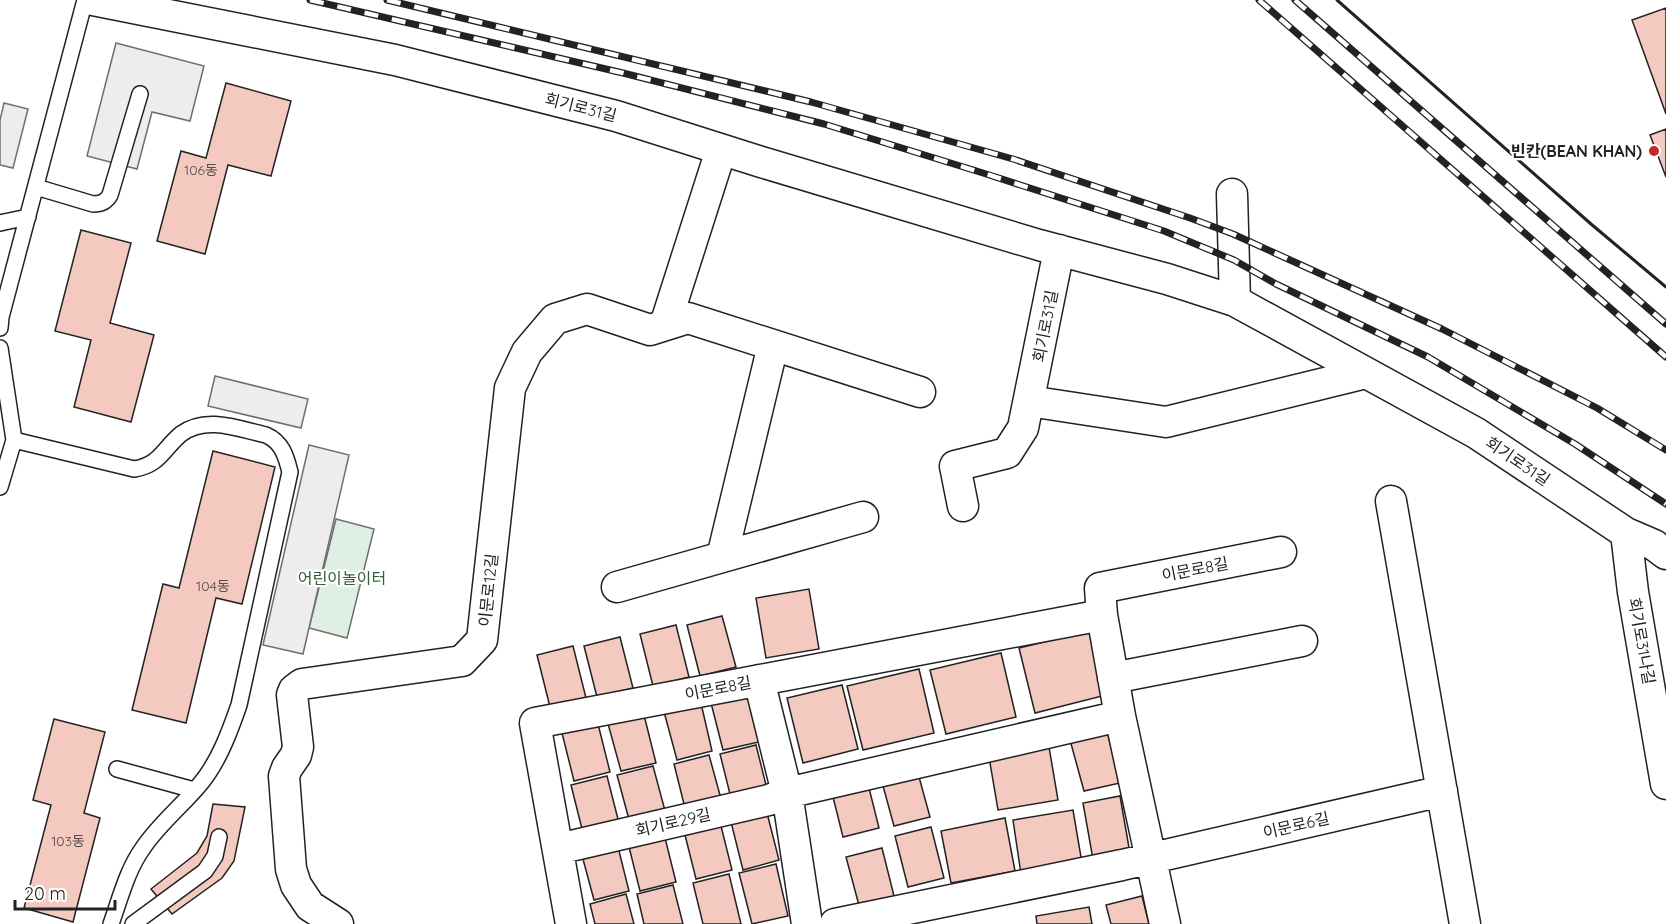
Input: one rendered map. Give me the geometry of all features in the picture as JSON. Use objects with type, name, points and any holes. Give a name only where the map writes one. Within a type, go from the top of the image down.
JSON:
[{"type":"street","name":"회기로31길","points":[[93,0],[395,60],[616,116],[721,150],[1059,250],[1167,279],[1235,302],[1476,433],[1626,533],[1654,545],[1666,554]]},
{"type":"street","points":[[665,325],[721,150]]},
{"type":"street","points":[[1232,194],[1235,302]]},
{"type":"street","name":"회기로31길","points":[[963,506],[955,465],[1007,453],[1023,428],[1059,250]]},
{"type":"street","name":"이문로12길","points":[[338,924],[306,901],[296,885],[291,869],[284,785],[287,768],[296,755],[298,747],[292,695],[294,690],[302,684],[462,661],[482,640],[510,388],[527,352],[555,319],[587,309],[650,330],[688,318],[920,392]]},
{"type":"street","points":[[722,557],[773,345]]},
{"type":"street","points":[[1029,401],[1166,422],[1366,373]]},
{"type":"street","points":[[1391,501],[1465,924]]},
{"type":"street","points":[[617,587],[863,517]]},
{"type":"street","name":"회기로31나길","points":[[1626,533],[1633,592],[1666,784]]},
{"type":"street","name":"이문로8길","points":[[1164,924],[1120,716],[1102,615],[1101,588],[1281,552]]},
{"type":"street","name":"이문로8길","points":[[571,924],[534,723],[1102,615]]},
{"type":"street","points":[[1113,678],[1302,641]]},
{"type":"street","points":[[759,680],[787,793],[807,924]]},
{"type":"street","points":[[787,793],[1120,716]]},
{"type":"street","name":"이문로6길","points":[[1150,858],[1442,791]]},
{"type":"street","name":"회기로29길","points":[[558,849],[769,800],[787,793]]},
{"type":"street","points":[[835,924],[1150,858]]},
{"type":"lane","points":[[0,328],[85,0]]},
{"type":"lane","points":[[36,187],[93,204],[99,204],[107,199],[140,94]]},
{"type":"lane","points":[[0,222],[28,217]]},
{"type":"lane","points":[[0,348],[14,440],[0,487]]},
{"type":"lane","points":[[14,440],[134,469],[152,464],[180,435],[192,428],[218,424],[266,435],[279,444],[286,456],[290,472],[239,705],[211,768],[143,848],[131,868],[111,924]]},
{"type":"lane","points":[[117,769],[194,790]]},
{"type":"lane","points":[[133,924],[205,871],[215,856],[219,837]]},
{"type":"green space","name":"어린이놀이터","points":[[336,519],[374,529],[347,638],[309,628]]},
{"type":"shaded area","points":[[116,43],[204,66],[190,121],[152,112],[137,169],[87,156]]},
{"type":"shaded area","points":[[4,103],[28,109],[13,168],[0,165],[0,120]]},
{"type":"shaded area","points":[[215,376],[308,399],[301,428],[208,406]]},
{"type":"shaded area","points":[[309,445],[349,455],[303,654],[263,645]]},
{"type":"building","points":[[1666,8],[1666,114],[1632,20]]},
{"type":"building","points":[[226,83],[291,101],[271,176],[228,165],[205,254],[157,241],[181,151],[206,158]]},
{"type":"building","points":[[1666,129],[1666,177],[1650,135]]},
{"type":"building","points":[[81,230],[131,243],[110,323],[154,335],[131,422],[74,407],[91,340],[55,331]]},
{"type":"building","points":[[213,451],[275,467],[242,604],[216,598],[186,723],[132,710],[163,584],[179,588]]},
{"type":"building","points":[[809,589],[819,649],[766,658],[756,598]]},
{"type":"building","points":[[722,616],[736,667],[700,676],[687,625]]},
{"type":"building","points":[[676,625],[689,677],[653,686],[640,634]]},
{"type":"building","points":[[1090,631],[1106,695],[1035,713],[1019,648]]},
{"type":"building","points":[[620,637],[633,688],[597,697],[584,646]]},
{"type":"building","points":[[573,646],[586,698],[550,707],[537,655]]},
{"type":"building","points":[[1001,653],[1016,717],[946,734],[930,670]]},
{"type":"building","points":[[919,669],[934,733],[863,750],[847,686]]},
{"type":"building","points":[[842,685],[858,749],[803,763],[787,698]]},
{"type":"building","points":[[746,690],[759,742],[723,750],[710,699]]},
{"type":"building","points":[[700,699],[712,751],[677,760],[663,708]]},
{"type":"building","points":[[643,711],[656,763],[621,771],[607,720]]},
{"type":"building","points":[[54,719],[105,732],[84,813],[100,818],[73,922],[24,908],[51,805],[33,800]]},
{"type":"building","points":[[597,720],[610,772],[574,781],[561,729]]},
{"type":"building","points":[[1107,731],[1120,783],[1084,791],[1070,740]]},
{"type":"building","points":[[756,745],[769,797],[733,806],[720,754]]},
{"type":"building","points":[[1049,747],[1058,800],[998,810],[989,757]]},
{"type":"building","points":[[709,755],[723,806],[687,816],[674,764]]},
{"type":"building","points":[[653,766],[667,818],[631,827],[617,775]]},
{"type":"building","points":[[916,766],[930,817],[894,826],[880,775]]},
{"type":"building","points":[[607,776],[620,827],[584,837],[571,785]]},
{"type":"building","points":[[866,776],[879,828],[843,837],[830,785]]},
{"type":"building","points":[[1120,796],[1131,859],[1094,865],[1083,803]]},
{"type":"building","points":[[213,804],[245,807],[234,861],[222,878],[172,914],[151,889],[197,853],[207,836]]},
{"type":"building","points":[[766,809],[779,860],[743,870],[730,818]]},
{"type":"building","points":[[1073,810],[1082,863],[1021,874],[1013,820]]},
{"type":"building","points":[[719,818],[732,870],[696,879],[683,827]]},
{"type":"building","points":[[1005,818],[1015,871],[951,883],[941,831]]},
{"type":"building","points":[[931,827],[944,878],[908,887],[895,836]]},
{"type":"building","points":[[663,830],[676,882],[640,891],[627,839]]},
{"type":"building","points":[[616,839],[629,891],[594,900],[580,848]]},
{"type":"building","points":[[882,848],[895,900],[860,909],[846,857]]},
{"type":"building","points":[[776,864],[788,916],[752,924],[739,873]]},
{"type":"building","points":[[729,874],[741,924],[703,924],[693,883]]},
{"type":"building","points":[[673,885],[683,924],[644,924],[637,894]]},
{"type":"building","points":[[626,894],[634,924],[595,924],[590,904]]},
{"type":"building","points":[[1142,896],[1149,924],[1111,924],[1106,905]]},
{"type":"building","points":[[1089,907],[1092,924],[1037,924],[1036,916]]},
{"type":"railway","points":[[310,0],[623,73],[824,124],[1164,231],[1234,260],[1276,284],[1428,357],[1575,444],[1666,504]]},
{"type":"railway","points":[[387,0],[811,102],[1013,159],[1190,218],[1233,234],[1442,329],[1597,408],[1666,450]]},
{"type":"railway","points":[[1259,0],[1666,357]]},
{"type":"railway","points":[[1295,0],[1666,324]]},
{"type":"wall","points":[[1337,0],[1591,224],[1666,287]]},
{"type":"place","name":"빈칸(BEAN KHAN)","points":[[1654,151]]}]
